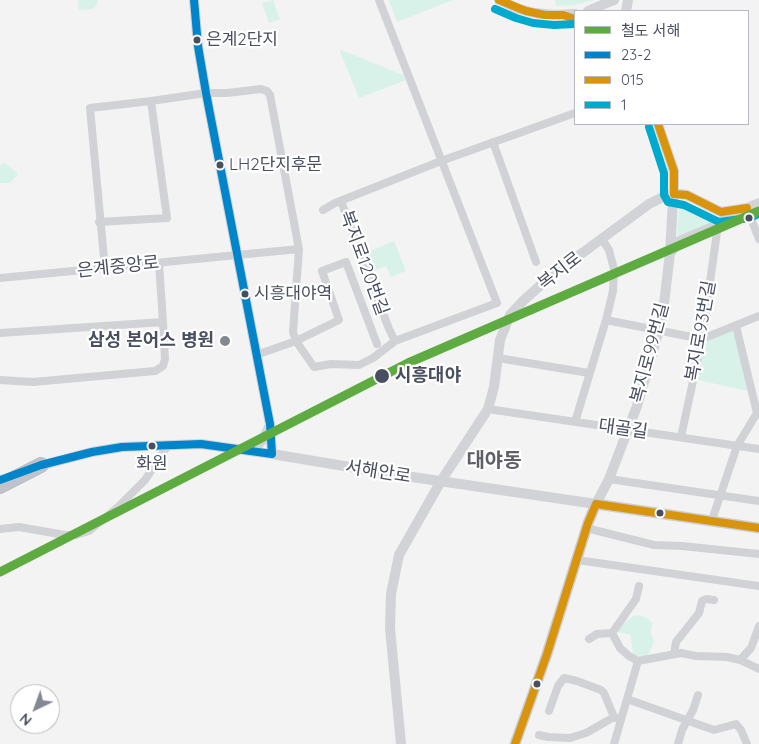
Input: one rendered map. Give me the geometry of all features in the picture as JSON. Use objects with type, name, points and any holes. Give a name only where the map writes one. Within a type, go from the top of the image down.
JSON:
[{"type":"highway","points":[[0,478],[41,465]]},
{"type":"highway","points":[[0,486],[41,465]]},
{"type":"main road","name":"서해안로","points":[[596,504],[759,528]]},
{"type":"main road","points":[[515,744],[547,654],[586,528],[596,504]]},
{"type":"street","points":[[194,0],[198,46],[206,93],[270,424],[272,454]]},
{"type":"street","points":[[105,268],[99,222],[90,108],[206,93],[227,93],[261,89],[269,93],[299,249],[293,332],[296,341],[314,368],[331,364],[360,365],[373,358],[395,341],[497,303],[440,161],[379,0]]},
{"type":"street","points":[[499,0],[526,12],[545,15],[574,14]]},
{"type":"street","points":[[590,10],[614,0]]},
{"type":"street","points":[[563,15],[574,19]]},
{"type":"street","points":[[99,222],[167,218],[151,101]]},
{"type":"street","name":"복지로120번길","points":[[395,341],[388,329],[341,201],[440,161],[574,113]]},
{"type":"street","name":"복지로99번길","points":[[596,504],[609,479],[627,431],[642,389],[659,330],[670,253],[674,171],[658,125]]},
{"type":"street","points":[[493,142],[536,262]]},
{"type":"street","points":[[674,194],[687,195],[721,212],[747,208]]},
{"type":"street","name":"복지로","points":[[401,744],[390,628],[391,594],[399,555],[441,482],[488,409],[494,387],[502,335],[510,315],[550,276],[649,204],[674,194]]},
{"type":"street","points":[[323,210],[341,201]]},
{"type":"street","points":[[670,253],[679,241],[718,225],[759,203]]},
{"type":"street","points":[[747,208],[759,239]]},
{"type":"street","name":"복지로93번길","points":[[681,437],[702,339],[718,225]]},
{"type":"street","name":"복지로","points":[[575,422],[613,291],[614,269],[609,250],[602,239]]},
{"type":"street","name":"은계중앙로","points":[[0,278],[299,249]]},
{"type":"street","points":[[256,355],[296,341],[339,320],[322,271],[346,262],[377,344]]},
{"type":"street","points":[[0,380],[33,382],[155,371],[163,366],[165,359],[159,263]]},
{"type":"street","points":[[606,320],[702,339],[759,316]]},
{"type":"street","points":[[0,333],[163,322]]},
{"type":"street","points":[[712,520],[737,446],[757,413],[758,408],[736,326]]},
{"type":"street","points":[[498,358],[589,373]]},
{"type":"street","name":"대골길","points":[[488,409],[759,449]]},
{"type":"street","points":[[250,451],[263,440],[270,424]]},
{"type":"street","name":"서해안로","points":[[41,465],[92,452],[122,447],[201,444],[441,482],[596,504]]},
{"type":"street","points":[[0,529],[19,528],[65,535],[76,535],[89,531],[146,480],[168,445]]},
{"type":"street","points":[[609,479],[759,501]]},
{"type":"street","points":[[586,528],[654,545],[759,554]]},
{"type":"street","points":[[576,560],[759,586]]},
{"type":"street","points":[[612,633],[636,599],[638,586]]},
{"type":"street","points":[[674,654],[676,642],[699,613],[702,601],[706,599],[714,600]]},
{"type":"street","points":[[740,660],[751,648],[759,626]]},
{"type":"street","points":[[589,639],[597,634],[612,633]]},
{"type":"street","points":[[612,633],[620,648],[638,661],[681,653],[696,656],[727,657],[740,660],[759,669]]},
{"type":"street","points":[[614,744],[618,719],[627,699],[638,661]]},
{"type":"street","points":[[549,711],[558,686],[564,678],[602,690],[618,719]]},
{"type":"street","points":[[678,744],[686,720],[693,710],[698,695]]},
{"type":"street","points":[[627,699],[714,730],[736,724],[742,730],[747,744]]},
{"type":"street","points":[[539,735],[570,738],[618,719]]},
{"type":"green space","points":[[78,0],[97,0],[97,4],[93,9],[79,10]]},
{"type":"green space","points":[[273,0],[280,19],[269,23],[262,3]]},
{"type":"green space","points":[[389,0],[453,0],[397,22]]},
{"type":"green space","points":[[555,0],[594,0],[575,5],[556,6]]},
{"type":"green space","points":[[339,49],[403,75],[406,80],[359,98]]},
{"type":"green space","points":[[4,162],[18,174],[10,183],[0,183],[0,166]]},
{"type":"green space","points":[[683,205],[714,222],[677,236],[679,206]]},
{"type":"green space","points":[[394,241],[406,271],[391,277],[386,266],[371,272],[363,254]]},
{"type":"green space","points":[[734,329],[736,330],[748,391],[698,380],[705,342]]},
{"type":"green space","points":[[638,615],[647,618],[653,624],[650,632],[654,641],[648,656],[633,656],[631,636],[617,632],[620,626],[633,616]]},
{"type":"rail line","name":"서해","points":[[0,572],[408,363],[759,211]]},
{"type":"transit line","name":"23-2","points":[[0,480],[41,465],[92,452],[122,447],[201,444],[272,454],[270,424],[206,93],[198,46],[194,0]]},
{"type":"transit line","name":"015","points":[[499,0],[526,11],[545,15],[563,15],[574,19]]},
{"type":"transit line","name":"1","points":[[495,9],[533,23],[574,24]]},
{"type":"transit line","name":"015","points":[[658,125],[674,171],[674,194]]},
{"type":"transit line","name":"1","points":[[649,127],[664,173],[664,195],[668,202],[684,205],[719,222],[749,218],[759,214]]},
{"type":"transit line","name":"015","points":[[674,194],[687,195],[721,212],[747,208]]},
{"type":"transit line","name":"015","points":[[596,504],[759,528]]},
{"type":"transit line","name":"015","points":[[515,744],[547,654],[588,523],[596,504]]},
{"type":"place","name":"은계2단지","points":[[197,40]]},
{"type":"place","name":"LH2단지후문","points":[[220,165]]},
{"type":"place","name":"시흥대야역","points":[[245,294]]},
{"type":"place","name":"삼성 본어스 병원","points":[[225,341]]},
{"type":"place","name":"시흥대야","points":[[382,376]]},
{"type":"place","name":"화원","points":[[152,446]]},
{"type":"district","name":"대야동","points":[[494,461]]}]
